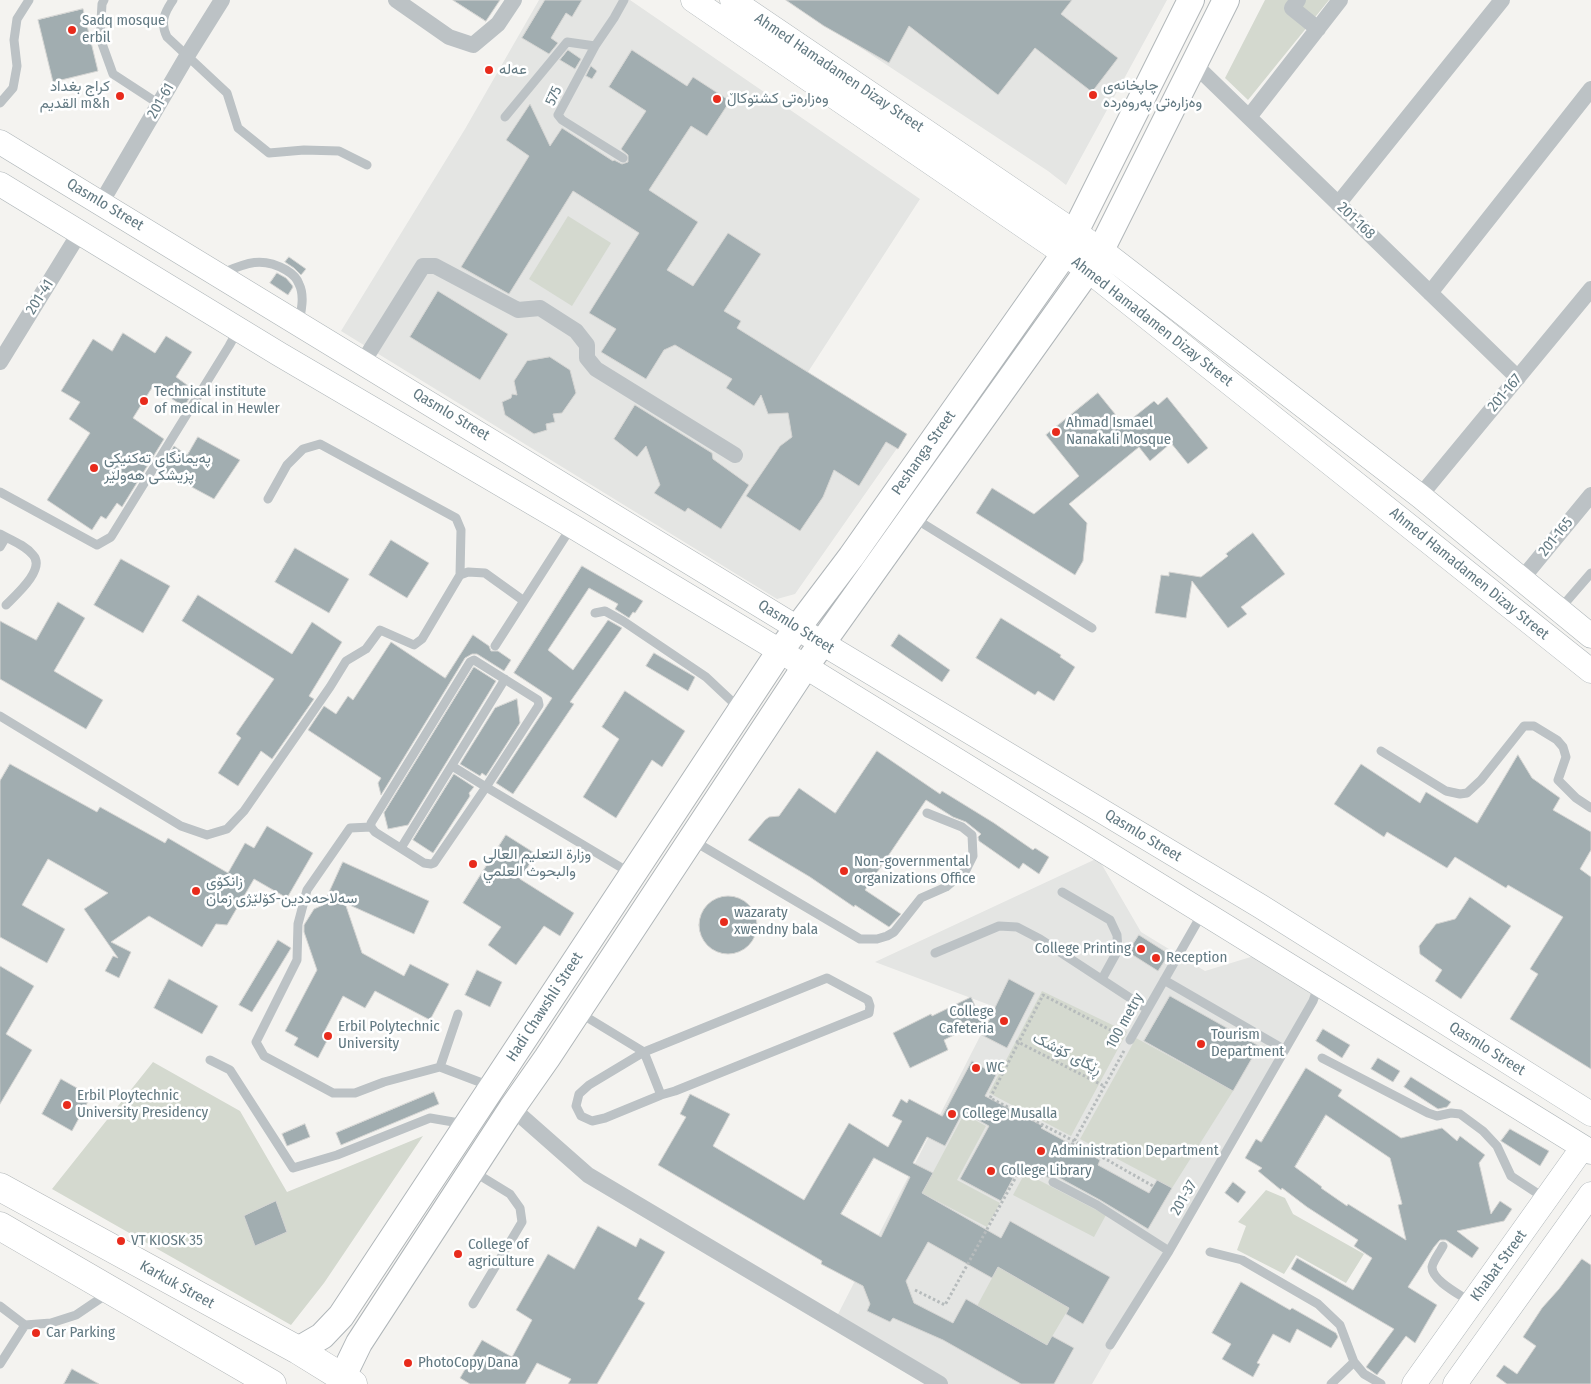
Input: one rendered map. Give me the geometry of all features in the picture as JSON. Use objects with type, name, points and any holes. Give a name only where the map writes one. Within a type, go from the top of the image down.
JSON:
[{"type":"highway","name":"Karkuk Street","points":[[0,1187],[298,1350],[348,1381]]},
{"type":"highway","points":[[0,1226],[272,1384]]},
{"type":"main road","name":"Ahmed Hamadamen Dizay Street","points":[[693,0],[1069,243]]},
{"type":"main road","name":"Ahmed Hamadamen Dizay Street","points":[[732,0],[1069,243],[1088,270],[1591,671]]},
{"type":"main road","name":"Peshanga Street","points":[[780,651],[850,557],[1069,243],[1191,0]]},
{"type":"main road","name":"Peshanga Street","points":[[805,667],[1088,270],[1114,225],[1226,0]]},
{"type":"main road","name":"Qasmlo Street","points":[[0,142],[822,643],[1260,906],[1591,1114]]},
{"type":"main road","name":"Qasmlo Street","points":[[0,184],[279,354],[780,651],[1587,1150]]},
{"type":"main road","points":[[1088,270],[1076,283],[1075,278],[1066,269],[1055,270],[1069,243],[1085,220],[1094,231],[1108,230],[1114,225]]},
{"type":"main road","name":"Ahmed Hamadamen Dizay Street","points":[[1088,270],[1420,496],[1591,636]]},
{"type":"main road","points":[[279,354],[292,340],[299,323]]},
{"type":"main road","name":"Hadi Chawshli Street","points":[[298,1350],[322,1336],[341,1316],[780,651]]},
{"type":"main road","name":"Hadi Chawshli Street","points":[[348,1381],[359,1343],[512,1108],[805,667]]},
{"type":"main road","points":[[543,1010],[547,1016],[561,1024],[574,1017]]},
{"type":"main road","points":[[520,1045],[532,1046],[547,1058]]},
{"type":"main road","name":"Khabat Street","points":[[1414,1384],[1546,1200],[1587,1150]]},
{"type":"main road","points":[[1456,1384],[1591,1194]]},
{"type":"main road","points":[[1503,1259],[1531,1278]]},
{"type":"main road","points":[[333,1326],[337,1334],[344,1340],[359,1343]]},
{"type":"street","name":"201-61","points":[[101,203],[222,0]]},
{"type":"street","points":[[396,0],[449,36],[473,45],[498,24],[514,0]]},
{"type":"street","points":[[1298,0],[1292,8],[1318,29]]},
{"type":"street","points":[[1248,117],[1340,0]]},
{"type":"street","points":[[1338,204],[1502,0]]},
{"type":"street","name":"201-168","points":[[1194,64],[1518,378]]},
{"type":"street","points":[[1430,293],[1591,89]]},
{"type":"street","name":"201-41","points":[[0,362],[80,232]]},
{"type":"street","points":[[363,362],[423,266],[435,266],[518,310],[540,308],[576,331],[587,345],[587,358],[596,369],[735,455]]},
{"type":"street","name":"201-167","points":[[1420,496],[1591,289]]},
{"type":"street","name":"201-165","points":[[1521,580],[1591,495]]},
{"type":"street","points":[[512,1108],[588,1174],[940,1384]]},
{"type":"lane","points":[[0,103],[13,88],[17,66],[14,40],[17,19],[29,0]]},
{"type":"lane","points":[[104,0],[102,4],[100,38],[113,74],[159,104]]},
{"type":"lane","points":[[173,0],[163,22],[167,37],[227,93],[238,128],[269,153],[304,150],[339,151],[367,165]]},
{"type":"lane","points":[[505,117],[567,42],[595,46],[624,0]]},
{"type":"lane","name":"575","points":[[595,46],[558,115],[562,120],[623,158]]},
{"type":"lane","points":[[219,275],[244,264],[258,262],[275,264],[292,274],[300,284],[302,298],[299,323]]},
{"type":"lane","points":[[0,492],[97,545],[111,536],[229,346],[238,328]]},
{"type":"lane","points":[[0,716],[181,826],[207,835],[227,829],[244,811],[330,688],[346,661],[366,649],[380,630],[414,645],[422,639],[460,575],[461,530],[456,518],[320,444],[303,449],[287,464],[268,499]]},
{"type":"lane","points":[[912,517],[1092,628]]},
{"type":"lane","points":[[495,646],[572,526]]},
{"type":"lane","points":[[0,547],[3,535],[35,556],[36,567],[28,581],[6,605]]},
{"type":"lane","points":[[460,575],[468,572],[484,573],[524,601]]},
{"type":"lane","points":[[1559,610],[1591,574]]},
{"type":"lane","points":[[595,613],[605,611],[623,621],[706,677],[741,710]]},
{"type":"lane","points":[[474,660],[505,678],[538,700],[539,706],[434,863],[424,863],[375,832],[371,827],[371,823],[470,662],[474,660]]},
{"type":"lane","points":[[401,848],[505,678]]},
{"type":"lane","points":[[1381,751],[1446,791],[1460,794],[1467,793],[1524,726],[1534,726],[1557,740],[1563,747],[1566,757],[1558,780],[1576,798],[1591,808]]},
{"type":"lane","points":[[452,766],[633,874]]},
{"type":"lane","points":[[691,839],[860,939],[877,939],[894,932],[921,898],[946,887],[966,870],[973,856],[972,835],[962,827],[927,813]]},
{"type":"lane","points":[[371,827],[350,828],[307,890],[298,924],[297,960],[256,1042],[264,1056],[333,1094],[355,1093],[384,1082],[440,1067],[492,1087]]},
{"type":"lane","points":[[1062,892],[1110,920],[1117,936],[1118,950],[1102,979]]},
{"type":"lane","name":"100 metry","points":[[1130,1040],[1204,912]]},
{"type":"lane","points":[[935,953],[999,926],[1017,927],[1040,939],[1147,1009]]},
{"type":"lane","points":[[827,978],[868,1000],[870,1006],[869,1013],[661,1095],[605,1118],[592,1121],[581,1116],[576,1106],[579,1094],[589,1085],[644,1052],[827,978]]},
{"type":"lane","points":[[1164,980],[1285,1050]]},
{"type":"lane","name":"201-37","points":[[1110,1345],[1169,1251],[1313,1001],[1319,983]]},
{"type":"lane","points":[[440,1067],[458,1014]]},
{"type":"lane","points":[[574,1017],[588,1018],[644,1052],[661,1095]]},
{"type":"lane","points":[[1322,1058],[1428,1113],[1437,1116],[1451,1113],[1460,1114],[1483,1131],[1497,1146],[1511,1176],[1546,1200]]},
{"type":"lane","points":[[210,1060],[230,1070],[293,1168],[337,1155],[430,1118],[467,1125]]},
{"type":"lane","points":[[471,1171],[510,1194],[520,1208],[522,1222],[473,1304]]},
{"type":"lane","points":[[1053,1182],[1098,1205],[1169,1251]]},
{"type":"lane","points":[[1443,1246],[1432,1266],[1434,1276],[1472,1303]]},
{"type":"lane","points":[[1210,1252],[1242,1260],[1318,1304],[1340,1325],[1354,1362],[1364,1374],[1381,1384]]},
{"type":"lane","points":[[0,1306],[25,1325],[51,1323],[76,1315],[112,1291]]},
{"type":"lane","points":[[0,1364],[25,1325]]},
{"type":"lane","points":[[1331,1384],[1354,1362]]},
{"type":"path","name":"ڕێگای کۆشک","points":[[1073,1143],[990,1098],[1017,1041],[1044,995],[1130,1040]]},
{"type":"path","name":"100 metry","points":[[1073,1143],[1130,1040]]},
{"type":"path","name":"ڕێگای کۆشک","points":[[1017,1041],[1104,1086]]},
{"type":"path","points":[[1073,1143],[1153,1186]]},
{"type":"path","points":[[915,1290],[945,1305],[1022,1166],[1053,1182]]},
{"type":"shaded area","points":[[539,0],[630,0],[920,199],[808,372],[907,434],[795,594],[777,599],[341,331],[465,129]]},
{"type":"shaded area","points":[[788,0],[1167,0],[1066,185],[1048,171]]},
{"type":"shaded area","points":[[1265,0],[1329,0],[1248,100],[1225,78]]},
{"type":"shaded area","points":[[568,216],[611,243],[572,306],[529,279]]},
{"type":"shaded area","points":[[1098,858],[1141,932],[1205,971],[1267,952],[1319,983],[1313,1001],[1092,1384],[943,1384],[835,1320],[995,1007],[875,962]]},
{"type":"shaded area","points":[[1042,991],[1127,1032],[1071,1136],[989,1093]]},
{"type":"shaded area","points":[[1136,1038],[1233,1091],[1172,1188],[1080,1139]]},
{"type":"shaded area","points":[[153,1062],[240,1111],[287,1192],[423,1136],[324,1283],[291,1325],[52,1189]]},
{"type":"shaded area","points":[[964,1114],[986,1126],[957,1180],[1000,1203],[987,1227],[922,1193]]},
{"type":"shaded area","points":[[1025,1173],[1106,1215],[1094,1237],[1013,1195]]},
{"type":"shaded area","points":[[1266,1190],[1285,1198],[1293,1214],[1364,1254],[1346,1283],[1296,1255],[1284,1274],[1237,1250],[1246,1226],[1238,1222]]},
{"type":"shaded area","points":[[998,1267],[1069,1308],[1047,1345],[977,1306]]},
{"type":"building","points":[[453,0],[500,0],[486,21]]},
{"type":"building","points":[[545,0],[582,0],[572,17],[566,13],[551,38],[558,43],[549,54],[522,38]]},
{"type":"building","points":[[786,0],[1072,0],[1061,14],[1118,58],[1092,92],[1035,48],[998,95],[909,26],[889,63],[824,26]]},
{"type":"building","points":[[83,9],[98,71],[53,82],[38,20]]},
{"type":"building","points":[[568,50],[581,59],[575,69],[560,60]]},
{"type":"building","points":[[632,50],[687,86],[693,77],[730,101],[707,136],[691,126],[649,190],[698,222],[667,270],[693,286],[728,233],[761,254],[724,311],[741,321],[737,328],[907,434],[898,449],[886,442],[859,486],[834,470],[823,497],[800,531],[746,496],[780,446],[792,437],[788,413],[768,414],[761,395],[754,406],[726,388],[732,379],[675,345],[664,350],[646,379],[601,352],[616,329],[589,313],[639,233],[573,191],[509,294],[461,267],[529,156],[506,140],[530,104],[550,146],[562,128],[613,161],[622,164],[628,162],[628,155],[621,149],[646,111],[609,87]]},
{"type":"building","points":[[591,66],[597,71],[592,79],[586,76]]},
{"type":"building","points":[[289,257],[306,269],[301,275],[285,262]]},
{"type":"building","points":[[277,273],[286,278],[293,287],[288,295],[270,283]]},
{"type":"building","points":[[438,291],[508,334],[480,380],[410,337]]},
{"type":"building","points":[[123,333],[155,353],[166,336],[192,352],[176,377],[194,390],[184,407],[153,386],[133,418],[164,439],[122,507],[117,503],[106,519],[101,516],[92,530],[47,500],[90,433],[69,419],[80,402],[61,391],[93,339],[112,351]]},
{"type":"building","points":[[550,357],[570,370],[576,393],[562,413],[553,414],[555,422],[546,424],[547,430],[534,434],[505,415],[502,402],[511,398],[512,394],[517,395],[514,381],[527,361]]},
{"type":"building","points":[[1098,393],[1124,425],[1154,401],[1158,405],[1167,397],[1208,448],[1188,464],[1171,443],[1150,461],[1139,447],[1069,504],[1087,523],[1083,561],[1075,575],[976,513],[992,488],[1034,514],[1079,476],[1046,435]]},
{"type":"building","points":[[635,405],[712,453],[713,459],[749,485],[721,529],[688,508],[685,512],[654,493],[660,485],[646,446],[637,457],[614,439]]},
{"type":"building","points":[[198,437],[240,460],[214,499],[160,470],[174,446],[187,455]]},
{"type":"building","points":[[1253,533],[1285,574],[1241,607],[1247,614],[1228,628],[1192,581],[1186,618],[1155,613],[1161,575],[1169,576],[1169,572],[1201,577]]},
{"type":"building","points":[[391,540],[429,563],[407,598],[369,575]]},
{"type":"building","points":[[295,548],[349,579],[329,613],[275,582]]},
{"type":"building","points":[[121,559],[170,586],[143,633],[94,605]]},
{"type":"building","points":[[582,566],[643,601],[629,618],[615,609],[618,604],[589,588],[548,650],[573,670],[608,620],[622,628],[570,702],[574,704],[513,794],[496,783],[552,698],[514,673]]},
{"type":"building","points":[[198,595],[292,654],[312,622],[342,642],[309,696],[314,699],[272,759],[261,751],[238,786],[218,773],[241,738],[236,734],[274,679],[182,621]]},
{"type":"building","points":[[58,602],[85,618],[54,671],[103,700],[86,729],[0,679],[0,621],[36,640]]},
{"type":"building","points":[[1001,618],[1061,655],[1060,657],[1075,667],[1054,701],[1038,691],[1035,695],[976,658]]},
{"type":"building","points":[[899,634],[950,670],[942,682],[891,646]]},
{"type":"building","points":[[473,635],[489,646],[491,651],[498,651],[511,660],[504,671],[477,654],[472,654],[465,658],[381,795],[378,783],[381,778],[308,730],[324,706],[336,714],[348,696],[353,700],[391,642],[445,678]]},
{"type":"building","points":[[654,653],[695,677],[688,691],[646,666]]},
{"type":"building","points":[[474,667],[496,681],[408,825],[388,829],[384,813]]},
{"type":"building","points":[[625,691],[685,731],[662,767],[652,760],[616,818],[583,797],[619,739],[602,727]]},
{"type":"building","points":[[517,699],[520,723],[486,776],[482,773],[480,776],[460,764],[495,708]]},
{"type":"building","points":[[877,751],[940,794],[942,791],[1033,850],[1035,848],[1049,857],[1039,874],[1023,863],[1019,869],[979,841],[978,837],[981,834],[966,822],[953,817],[926,800],[865,890],[901,914],[889,927],[748,840],[765,820],[769,817],[779,816],[799,788],[835,813]]},
{"type":"building","points":[[1518,755],[1532,778],[1560,798],[1553,810],[1591,832],[1591,850],[1580,869],[1591,877],[1591,1069],[1510,1019],[1538,974],[1530,969],[1563,917],[1508,885],[1506,888],[1455,857],[1447,868],[1387,832],[1384,837],[1334,804],[1361,764],[1420,803],[1426,792],[1477,823]]},
{"type":"building","points":[[10,764],[97,812],[100,807],[165,843],[168,838],[228,873],[245,843],[254,848],[267,826],[313,853],[287,898],[254,879],[227,925],[216,924],[202,947],[149,916],[111,942],[131,952],[119,978],[105,971],[113,956],[118,958],[84,909],[108,893],[48,859],[22,905],[65,929],[47,963],[0,937],[0,781]]},
{"type":"building","points":[[454,774],[474,787],[433,853],[413,840]]},
{"type":"building","points":[[506,835],[536,854],[520,879],[574,913],[560,936],[544,926],[516,965],[488,945],[501,927],[463,903]]},
{"type":"building","points":[[343,862],[429,901],[414,934],[345,903],[362,953],[404,976],[410,964],[449,984],[430,1020],[375,991],[365,1008],[343,996],[323,1034],[329,1037],[318,1058],[294,1045],[298,1038],[285,1031],[317,970],[304,932],[304,925],[314,909],[323,905]]},
{"type":"building","points":[[728,896],[739,898],[749,904],[755,914],[757,925],[755,936],[749,946],[739,952],[728,954],[717,952],[707,946],[701,936],[699,925],[701,914],[707,904],[717,898]]},
{"type":"building","points":[[1470,897],[1511,926],[1461,999],[1435,981],[1442,970],[1420,954],[1419,946],[1436,924],[1455,919]]},
{"type":"building","points":[[1139,935],[1169,954],[1158,971],[1128,952]]},
{"type":"building","points":[[278,940],[291,948],[252,1012],[239,1005]]},
{"type":"building","points":[[0,966],[34,986],[6,1034],[32,1050],[0,1104]]},
{"type":"building","points":[[477,970],[502,982],[490,1007],[465,995]]},
{"type":"building","points":[[169,979],[218,1006],[202,1034],[154,1008]]},
{"type":"building","points":[[1009,979],[1035,993],[1007,1048],[968,1028],[944,1040],[948,1050],[910,1068],[893,1033],[971,997],[985,1028]]},
{"type":"building","name":"Tourism Department","points":[[1170,996],[1259,1046],[1233,1091],[1144,1041]]},
{"type":"building","points":[[1323,1029],[1350,1045],[1342,1058],[1316,1041]]},
{"type":"building","points":[[1378,1058],[1400,1071],[1393,1082],[1371,1069]]},
{"type":"building","points":[[972,1061],[996,1075],[985,1096],[1043,1126],[1041,1128],[1100,1160],[1098,1165],[1149,1193],[1157,1180],[1172,1188],[1148,1229],[1056,1176],[1049,1178],[1021,1163],[1001,1201],[960,1179],[989,1126],[963,1112],[945,1146],[927,1137],[913,1163],[933,1173],[922,1193],[1001,1238],[1010,1221],[1110,1277],[1083,1324],[1066,1314],[1069,1308],[998,1267],[992,1278],[928,1242],[906,1281],[914,1303],[953,1323],[966,1299],[1047,1345],[1052,1336],[1074,1348],[1054,1384],[1021,1384],[943,1340],[893,1318],[890,1322],[867,1311],[870,1304],[863,1286],[821,1264],[822,1261],[658,1165],[686,1117],[680,1114],[690,1094],[730,1114],[713,1146],[804,1200],[849,1123],[888,1147],[902,1121],[892,1116],[901,1099],[907,1103],[909,1099],[942,1116]],"holes":[[[874,1158],[910,1177],[881,1237],[841,1214]]]},
{"type":"building","points":[[1306,1068],[1342,1090],[1338,1096],[1401,1138],[1442,1128],[1457,1141],[1460,1136],[1485,1155],[1479,1163],[1491,1214],[1500,1201],[1512,1209],[1504,1221],[1457,1231],[1479,1248],[1472,1258],[1446,1240],[1440,1240],[1434,1247],[1408,1287],[1437,1305],[1415,1343],[1406,1336],[1377,1375],[1366,1367],[1394,1329],[1291,1269],[1297,1258],[1353,1290],[1372,1258],[1354,1246],[1358,1240],[1307,1207],[1282,1188],[1281,1190],[1258,1171],[1262,1168],[1245,1158],[1256,1139],[1261,1142]],"holes":[[[1326,1115],[1390,1158],[1402,1204],[1398,1205],[1406,1240],[1348,1204],[1347,1206],[1295,1167]]]},
{"type":"building","points":[[1411,1077],[1451,1102],[1447,1107],[1438,1109],[1404,1087]]},
{"type":"building","name":"Erbil Ploytechnic University Presidency","points":[[61,1079],[91,1096],[72,1131],[42,1114]]},
{"type":"building","points":[[434,1092],[439,1104],[341,1145],[336,1133]]},
{"type":"building","points":[[305,1124],[310,1137],[287,1146],[282,1134]]},
{"type":"building","points":[[1510,1129],[1549,1151],[1540,1166],[1501,1141]]},
{"type":"building","points":[[1233,1182],[1246,1192],[1238,1203],[1225,1193]]},
{"type":"building","points":[[276,1201],[287,1232],[255,1246],[244,1216]]},
{"type":"building","points":[[598,1226],[636,1247],[640,1238],[665,1252],[638,1299],[645,1303],[597,1384],[568,1384],[571,1379],[537,1363],[525,1384],[470,1384],[460,1378],[482,1340],[512,1357],[532,1320],[516,1310],[548,1254],[574,1269]]},
{"type":"building","points":[[1582,1259],[1591,1265],[1591,1384],[1507,1384],[1496,1376],[1504,1365],[1517,1374],[1536,1346],[1523,1337],[1542,1308]]},
{"type":"building","points":[[1241,1282],[1336,1333],[1338,1337],[1331,1348],[1297,1329],[1290,1343],[1273,1334],[1257,1363],[1260,1364],[1253,1377],[1222,1359],[1231,1344],[1212,1333]]},
{"type":"building","points":[[72,1369],[99,1384],[64,1384]]},
{"type":"place","name":"Sadq mosque erbil","points":[[72,30]]},
{"type":"place","name":"عەلە","points":[[489,70]]},
{"type":"place","name":"چاپخانەی وەزارەتی پەروەردە","points":[[1093,95]]},
{"type":"place","name":"كراج بغداد القديم m&h","points":[[120,96]]},
{"type":"place","name":"وەزارەتی کشتوکاڵ","points":[[717,99]]},
{"type":"place","name":"Technical institute of medical in Hewler","points":[[144,401]]},
{"type":"place","name":"Ahmad Ismael Nanakali Mosque","points":[[1056,432]]},
{"type":"place","name":"پەیمانگای تەکنیکی پزیشکی هەولێر","points":[[94,468]]},
{"type":"place","name":"وزارة التعليم العالى والبحوث العلمي","points":[[473,864]]},
{"type":"place","name":"Non-governmental organizations Office","points":[[844,871]]},
{"type":"place","name":"زانکۆی سەلاحەددین-کۆلێژی زمان","points":[[196,891]]},
{"type":"place","name":"wazaraty xwendny bala","points":[[724,922]]},
{"type":"place","name":"College Printing","points":[[1141,949]]},
{"type":"place","name":"Reception","points":[[1156,958]]},
{"type":"place","name":"College Cafeteria","points":[[1004,1021]]},
{"type":"place","name":"Erbil Polytechnic University","points":[[328,1036]]},
{"type":"place","name":"Tourism Department","points":[[1201,1044]]},
{"type":"place","name":"WC","points":[[976,1068]]},
{"type":"place","name":"Erbil Ploytechnic University Presidency","points":[[67,1105]]},
{"type":"place","name":"College Musalla","points":[[952,1114]]},
{"type":"place","name":"Administration Department","points":[[1041,1151]]},
{"type":"place","name":"College Library","points":[[991,1171]]},
{"type":"place","name":"VT KIOSK 35","points":[[121,1241]]},
{"type":"place","name":"College of agriculture","points":[[458,1254]]},
{"type":"place","name":"Car Parking","points":[[36,1333]]},
{"type":"place","name":"PhotoCopy Dana","points":[[408,1363]]}]
